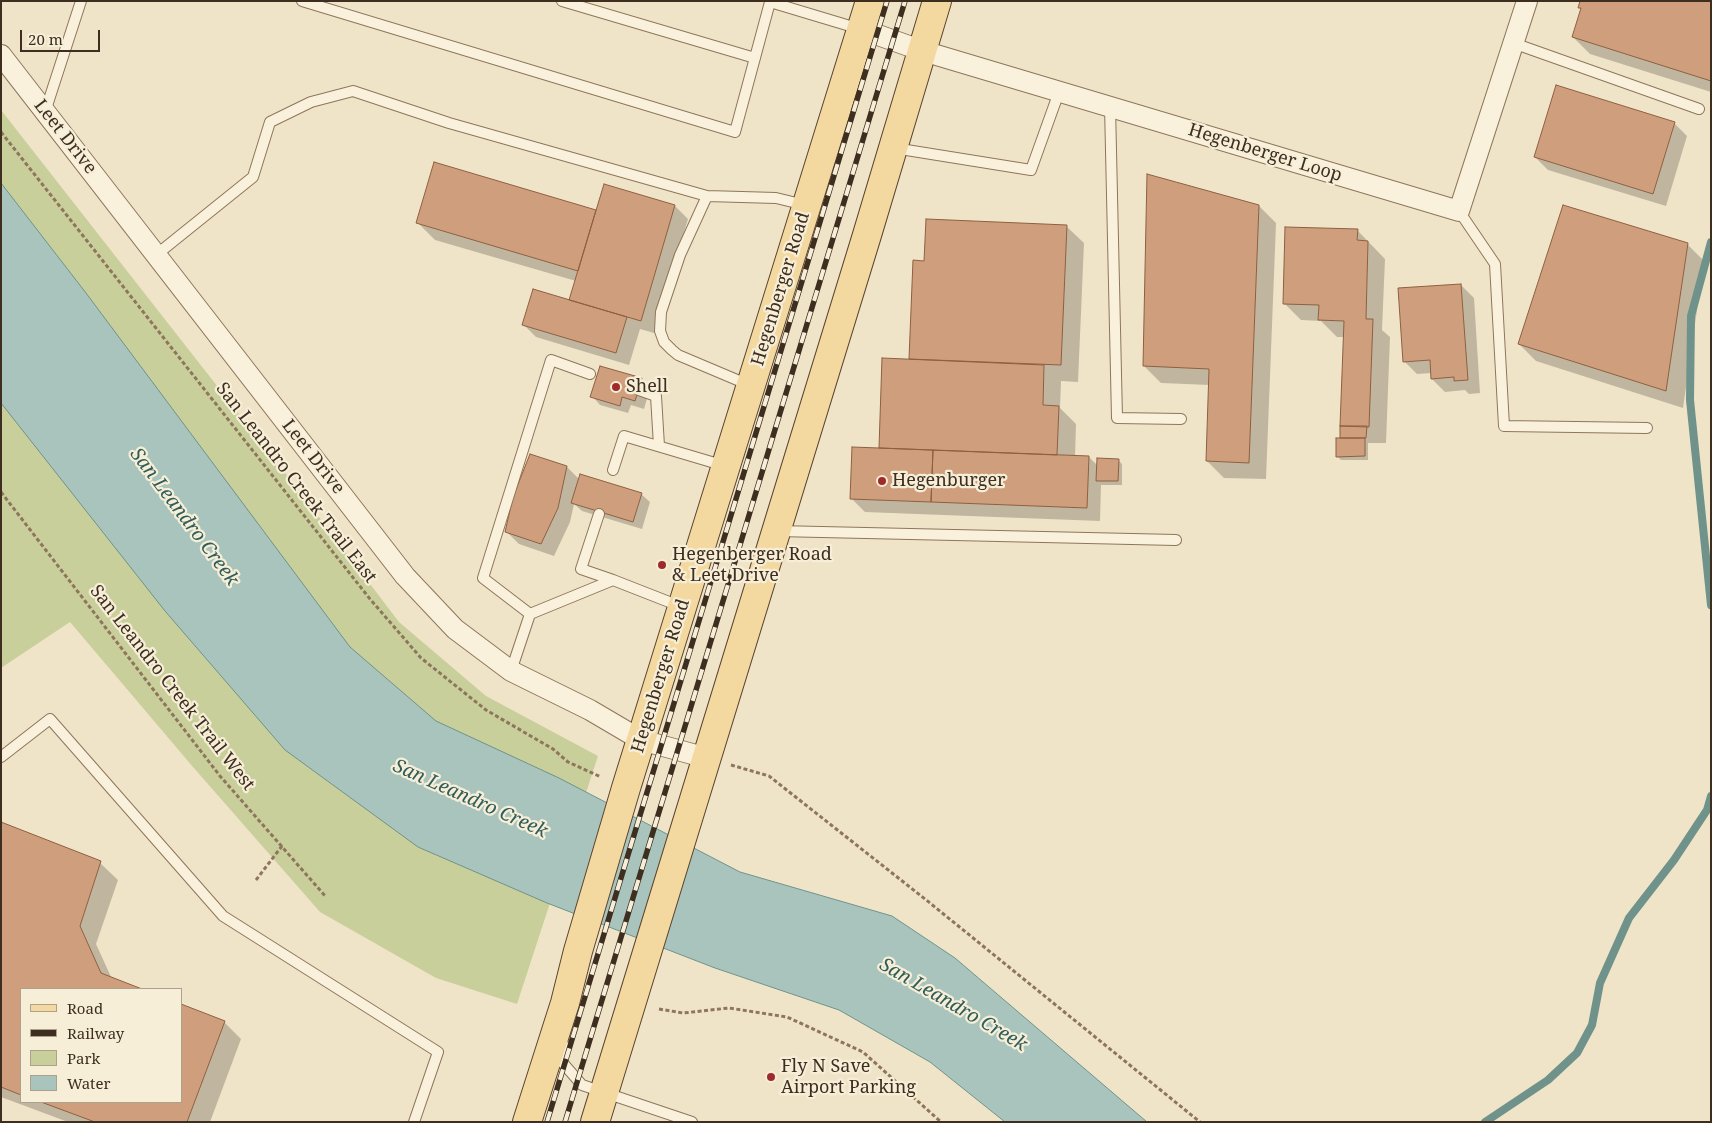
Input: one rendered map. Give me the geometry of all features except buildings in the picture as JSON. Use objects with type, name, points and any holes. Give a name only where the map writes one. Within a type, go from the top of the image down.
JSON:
[{"type":"main road","name":"Hegenberger Road","points":[[527,1122],[565,1003],[578,951],[641,740],[870,1]]},
{"type":"main road","points":[[595,1122],[937,1]]},
{"type":"street","points":[[1459,211],[1527,1]]},
{"type":"street","name":"Hegenberger Loop","points":[[861,30],[923,51],[1459,211]]},
{"type":"street","name":"Leet Drive","points":[[1,55],[405,576],[455,629],[511,671],[590,710],[641,740],[707,758]]},
{"type":"lane","points":[[45,112],[81,1]]},
{"type":"lane","points":[[302,1],[735,132],[768,2],[861,30]]},
{"type":"lane","points":[[562,1],[755,58]]},
{"type":"lane","points":[[1514,43],[1699,109]]},
{"type":"lane","points":[[156,255],[253,177],[270,122],[311,102],[353,91],[449,123],[707,196],[776,198],[807,206]]},
{"type":"lane","points":[[893,148],[1031,170],[1059,92]]},
{"type":"lane","points":[[1110,106],[1116,418],[1181,419]]},
{"type":"lane","points":[[707,196],[680,255],[661,312],[660,331],[664,342],[678,355],[750,386]]},
{"type":"lane","points":[[1459,211],[1495,264],[1504,426],[1647,428]]},
{"type":"lane","points":[[530,614],[483,578],[551,360],[590,374]]},
{"type":"lane","points":[[639,390],[656,396],[659,446]]},
{"type":"lane","points":[[614,470],[624,436],[726,466]]},
{"type":"lane","points":[[599,514],[581,569],[682,607]]},
{"type":"lane","points":[[776,531],[1176,540]]},
{"type":"lane","points":[[511,671],[530,614],[613,580]]},
{"type":"lane","points":[[1,757],[50,719],[223,916],[438,1052],[414,1122]]},
{"type":"lane","points":[[565,1003],[562,1062],[582,1085],[692,1122]]},
{"type":"path","name":"San Leandro Creek Trail East","points":[[1,132],[370,599],[421,658],[486,710],[553,749],[568,762],[625,794]]},
{"type":"path","name":"San Leandro Creek Trail West","points":[[1,492],[220,776],[326,897]]},
{"type":"path","points":[[707,758],[769,776],[925,899],[1200,1122]]},
{"type":"path","points":[[256,880],[282,846]]},
{"type":"path","points":[[631,1005],[683,1013],[729,1008],[787,1017],[862,1052],[941,1122]]},
{"type":"green space","points":[[1,110],[297,488],[399,622],[486,696],[598,756],[517,1004],[436,978],[320,912],[193,767],[70,622],[1,668]]},
{"type":"water","name":"San Leandro Creek","points":[[1,183],[86,293],[350,647],[436,721],[559,778],[740,872],[892,916],[955,958],[1147,1122],[1005,1122],[930,1062],[839,1010],[715,968],[547,903],[418,847],[285,750],[165,611],[1,403]]},
{"type":"waterway","points":[[1711,242],[1691,316],[1690,400],[1711,605]]},
{"type":"waterway","points":[[1485,1122],[1548,1080],[1577,1053],[1592,1025],[1600,983],[1629,918],[1674,860],[1707,810],[1711,796]]},
{"type":"railway","points":[[547,1122],[887,1]]},
{"type":"railway","points":[[565,1122],[905,1]]},
{"type":"place","name":"Shell","points":[[616,387]]},
{"type":"place","name":"Hegenburger","points":[[882,481]]},
{"type":"place","name":"Hegenberger Road & Leet Drive","points":[[662,565]]},
{"type":"place","name":"Fly N Save Airport Parking","points":[[771,1077]]}]
